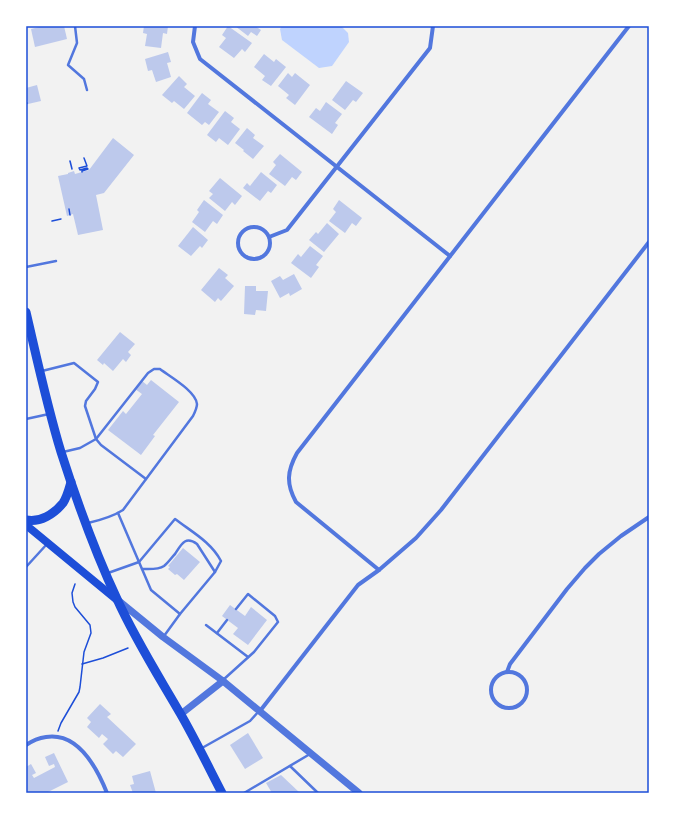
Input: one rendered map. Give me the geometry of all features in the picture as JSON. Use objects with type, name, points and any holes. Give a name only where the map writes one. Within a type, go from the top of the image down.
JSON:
[{"type":"main road","points":[[26,312],[50,414],[61,452],[86,524],[106,574],[138,642],[181,714],[222,793]]},
{"type":"main road","points":[[26,520],[37,520],[50,515],[63,502],[72,482]]},
{"type":"main road","points":[[26,526],[117,600]]},
{"type":"street","points":[[195,26],[193,42],[200,59],[450,256]]},
{"type":"street","points":[[269,237],[287,230],[430,48],[433,26]]},
{"type":"street","points":[[379,570],[296,502],[291,494],[289,484],[289,472],[292,462],[297,453],[629,26]]},
{"type":"street","points":[[258,227],[266,232],[269,237],[269,247],[263,256],[258,258],[248,257],[240,250],[239,240],[241,235],[248,228],[258,227]]},
{"type":"street","points":[[260,711],[358,585],[379,570],[416,538],[441,510],[649,242]]},
{"type":"street","points":[[507,672],[510,664],[567,589],[585,568],[621,536],[649,517]]},
{"type":"street","points":[[117,600],[260,711],[359,793]]},
{"type":"street","points":[[507,672],[518,675],[523,679],[527,690],[523,701],[519,705],[508,708],[497,703],[494,699],[491,688],[497,677],[507,672]]},
{"type":"street","points":[[181,714],[222,681]]},
{"type":"street","points":[[26,745],[46,737],[57,737],[72,743],[84,753],[92,763],[107,793]]},
{"type":"lane","points":[[75,26],[77,43],[68,65],[84,79],[87,90]]},
{"type":"lane","points":[[26,267],[56,261]]},
{"type":"lane","points":[[40,371],[74,364],[98,382],[95,389],[86,401],[85,406],[96,439],[101,445],[146,479]]},
{"type":"lane","points":[[61,452],[80,448],[96,439],[148,373],[154,368],[160,368],[191,392],[196,398],[197,405],[193,416],[123,510],[106,519],[86,524]]},
{"type":"lane","points":[[26,419],[50,414]]},
{"type":"lane","points":[[118,513],[151,590],[180,614]]},
{"type":"lane","points":[[106,574],[139,562],[176,518],[207,542],[216,552],[221,561],[215,572],[163,637]]},
{"type":"lane","points":[[142,569],[156,569],[164,566],[179,546],[189,540],[197,544],[215,572]]},
{"type":"lane","points":[[26,567],[48,543]]},
{"type":"lane","points":[[222,681],[254,652],[278,622],[275,616],[248,594],[236,609]]},
{"type":"lane","points":[[217,633],[227,620]]},
{"type":"lane","points":[[206,625],[248,657]]},
{"type":"lane","points":[[200,749],[250,721],[260,711]]},
{"type":"lane","points":[[244,793],[311,753]]},
{"type":"lane","points":[[290,766],[318,793]]},
{"type":"lane","points":[[252,788],[254,793]]},
{"type":"path","points":[[82,172],[88,169],[80,170],[80,168],[87,166],[84,158]]},
{"type":"path","points":[[70,161],[72,169]]},
{"type":"path","points":[[69,209],[70,215]]},
{"type":"path","points":[[52,221],[61,219]]},
{"type":"path","points":[[57,737],[61,723],[79,692],[84,652],[91,632],[90,625],[75,607],[73,602],[72,593],[74,584]]},
{"type":"path","points":[[82,664],[103,658],[128,648]]},
{"type":"water","points":[[282,26],[341,26],[348,33],[349,42],[332,66],[319,68],[282,40],[280,29]]},
{"type":"building","points":[[43,26],[64,26],[67,39],[35,47],[31,29]]},
{"type":"building","points":[[144,26],[168,26],[167,34],[163,33],[161,48],[145,46],[147,34],[143,33]]},
{"type":"building","points":[[228,26],[252,43],[245,52],[242,49],[234,58],[219,47],[226,38],[222,35]]},
{"type":"building","points":[[235,26],[255,26],[261,30],[257,36],[251,32],[248,36]]},
{"type":"building","points":[[168,52],[171,62],[167,63],[171,77],[156,82],[152,70],[148,71],[145,59]]},
{"type":"building","points":[[264,54],[274,62],[276,59],[286,67],[271,86],[262,80],[265,76],[254,67]]},
{"type":"building","points":[[288,73],[292,77],[295,73],[310,85],[295,105],[286,98],[289,95],[278,86]]},
{"type":"building","points":[[179,76],[187,84],[184,87],[195,96],[184,109],[174,101],[172,103],[162,95]]},
{"type":"building","points":[[346,81],[363,93],[356,102],[353,100],[345,110],[332,100]]},
{"type":"building","points":[[37,85],[41,101],[28,104],[26,88]]},
{"type":"building","points":[[202,93],[211,100],[208,104],[219,112],[209,125],[205,122],[202,125],[187,113]]},
{"type":"building","points":[[326,102],[342,114],[335,123],[338,125],[332,134],[309,117],[316,108],[320,111]]},
{"type":"building","points":[[225,111],[234,118],[231,122],[240,129],[228,145],[219,138],[216,142],[207,135]]},
{"type":"building","points":[[247,128],[255,135],[253,138],[264,146],[253,159],[235,143]]},
{"type":"building","points":[[113,138],[134,155],[104,193],[96,195],[103,230],[78,235],[73,214],[67,216],[58,176],[74,171],[75,174],[89,170]]},
{"type":"building","points":[[280,154],[302,172],[296,180],[292,177],[285,186],[269,174],[276,165],[273,162]]},
{"type":"building","points":[[261,172],[277,185],[271,193],[268,191],[260,201],[243,188],[247,183],[250,186]]},
{"type":"building","points":[[220,178],[242,196],[235,205],[232,202],[225,211],[209,198],[213,194],[209,191]]},
{"type":"building","points":[[204,200],[223,215],[217,224],[213,221],[205,232],[192,222],[199,212],[197,210]]},
{"type":"building","points":[[339,200],[362,218],[356,226],[352,223],[345,233],[329,221],[336,212],[333,209]]},
{"type":"building","points":[[327,223],[339,234],[324,252],[309,240],[316,232],[318,234]]},
{"type":"building","points":[[193,227],[208,240],[202,248],[200,246],[191,256],[178,246]]},
{"type":"building","points":[[310,246],[323,256],[316,265],[319,267],[311,278],[291,263],[298,254],[301,257]]},
{"type":"building","points":[[219,268],[228,275],[225,278],[234,286],[221,301],[218,298],[215,302],[201,290]]},
{"type":"building","points":[[294,274],[302,289],[290,296],[289,293],[280,298],[271,281],[280,276],[283,280]]},
{"type":"building","points":[[245,286],[256,286],[256,291],[268,291],[266,311],[256,310],[255,315],[244,314]]},
{"type":"building","points":[[120,332],[135,344],[128,352],[131,355],[126,362],[123,359],[113,371],[104,363],[103,365],[97,360]]},
{"type":"building","points":[[151,380],[179,402],[153,435],[155,436],[141,455],[108,430],[123,411],[126,414],[142,394],[135,389],[142,381],[147,385]]},
{"type":"building","points":[[183,548],[200,562],[184,580],[168,569],[170,567],[168,566]]},
{"type":"building","points":[[230,605],[245,616],[251,607],[267,620],[248,645],[233,634],[238,628],[222,616]]},
{"type":"building","points":[[100,704],[111,714],[107,717],[136,744],[123,757],[116,751],[113,754],[103,744],[108,739],[102,734],[99,738],[87,727],[91,722],[87,718]]},
{"type":"building","points":[[248,733],[263,758],[245,769],[230,745]]},
{"type":"building","points":[[54,753],[68,782],[46,793],[26,793],[26,767],[31,764],[36,773],[32,775],[34,778],[55,767],[54,764],[49,766],[45,757]]},
{"type":"building","points":[[150,771],[156,793],[133,793],[130,785],[134,784],[132,776]]},
{"type":"building","points":[[281,775],[300,793],[272,793],[266,783]]}]
